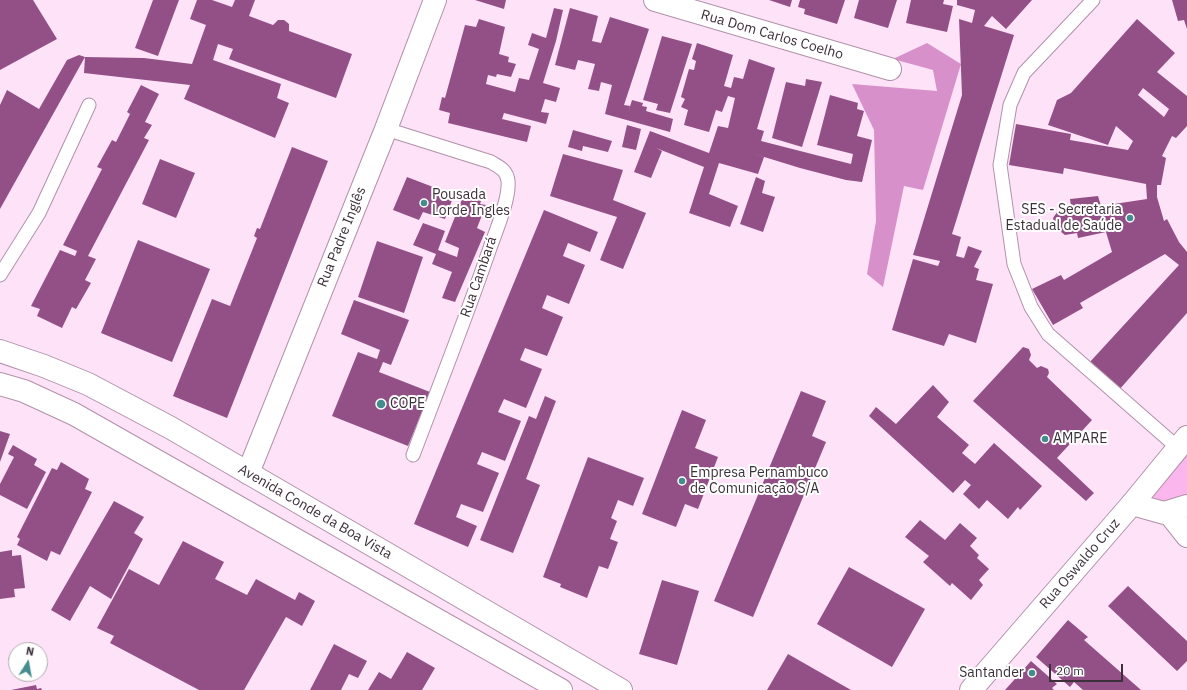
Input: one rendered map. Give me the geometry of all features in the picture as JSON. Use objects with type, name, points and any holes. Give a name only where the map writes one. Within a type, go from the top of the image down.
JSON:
[{"type":"main road","name":"Rua Padre Inglês","points":[[248,473],[386,129],[435,0]]},
{"type":"main road","name":"Rua Dom Carlos Coelho","points":[[656,0],[890,69]]},
{"type":"main road","points":[[0,339],[44,366]]},
{"type":"main road","name":"Avenida Conde da Boa Vista","points":[[0,351],[44,366],[88,384],[171,428],[621,690]]},
{"type":"main road","points":[[0,384],[24,391],[74,414],[561,690]]},
{"type":"main road","name":"Rua Oswaldo Cruz","points":[[971,690],[1132,504],[1182,442]]},
{"type":"main road","points":[[1132,504],[1154,511],[1177,509],[1187,536]]},
{"type":"lane","points":[[1093,0],[1024,73],[1010,105],[1000,165],[1014,264],[1031,307],[1048,334],[1182,442]]},
{"type":"lane","points":[[0,275],[39,213],[89,105]]},
{"type":"lane","name":"Rua Cambará","points":[[386,129],[491,162],[504,170],[508,182],[508,194],[473,296],[413,455]]},
{"type":"shaded area","points":[[927,43],[961,64],[923,190],[904,186],[883,287],[867,274],[876,221],[874,130],[852,84],[937,91],[933,70],[893,59]]},
{"type":"shaded area","points":[[1187,450],[1187,500],[1181,503],[1151,502],[1149,493]]},
{"type":"building","points":[[0,0],[33,0],[57,39],[0,70]]},
{"type":"building","points":[[153,0],[179,0],[158,56],[135,48]]},
{"type":"building","points":[[197,0],[212,0],[232,7],[235,0],[255,0],[249,16],[273,25],[278,20],[284,20],[289,24],[289,31],[352,54],[336,98],[229,59],[233,49],[218,44],[213,60],[281,84],[277,98],[289,103],[275,138],[184,99],[190,85],[84,73],[85,57],[144,58],[192,64],[206,25],[190,19]]},
{"type":"building","points":[[475,0],[506,0],[504,9]]},
{"type":"building","points":[[769,0],[792,0],[790,7]]},
{"type":"building","points":[[800,0],[845,0],[837,24],[804,14],[805,9],[798,7]]},
{"type":"building","points":[[859,0],[897,0],[888,28],[854,18]]},
{"type":"building","points":[[911,0],[944,0],[943,4],[953,6],[947,32],[906,23]]},
{"type":"building","points":[[957,0],[1032,0],[1006,29],[992,16],[984,26],[1014,35],[952,234],[961,237],[956,256],[964,258],[968,246],[982,251],[974,267],[979,269],[976,280],[993,284],[976,343],[949,334],[944,346],[892,330],[913,259],[938,266],[940,261],[913,255],[962,95],[959,19],[972,23],[975,10],[957,5]]},
{"type":"building","points":[[1172,0],[1187,0],[1187,29],[1184,20],[1178,21]]},
{"type":"building","points":[[554,8],[563,10],[556,41],[543,83],[560,88],[556,102],[545,99],[541,112],[549,113],[546,124],[504,113],[502,119],[531,126],[527,142],[448,123],[450,113],[439,110],[442,97],[445,98],[465,25],[476,27],[479,19],[505,27],[499,54],[509,57],[508,62],[516,64],[511,77],[497,74],[496,77],[488,75],[486,84],[515,92],[519,78],[529,80],[539,49],[528,45],[532,33],[546,38]]},
{"type":"building","points":[[570,8],[598,16],[592,41],[601,43],[610,17],[649,29],[624,105],[630,106],[628,113],[632,100],[643,103],[642,106],[647,107],[646,111],[673,119],[670,132],[605,114],[612,85],[601,82],[599,91],[588,89],[595,64],[578,60],[575,70],[555,65]]},
{"type":"building","points":[[1137,19],[1175,53],[1157,72],[1187,96],[1187,126],[1176,138],[1172,136],[1162,156],[1166,158],[1161,185],[1157,185],[1157,197],[1164,221],[1167,219],[1179,242],[1187,252],[1187,313],[1119,390],[1089,363],[1179,265],[1165,254],[1080,303],[1083,308],[1053,325],[1032,289],[1061,275],[1064,280],[1112,252],[1106,232],[1078,238],[1077,233],[1065,235],[1056,228],[1053,218],[1060,208],[1071,206],[1070,199],[1098,196],[1101,206],[1147,199],[1146,184],[1064,168],[1063,174],[1009,165],[1016,124],[1071,134],[1070,140],[1128,150],[1133,141],[1116,126],[1108,145],[1048,125],[1057,100],[1071,93]],"holes":[[[1143,88],[1169,109],[1164,117],[1138,95]]]},
{"type":"building","points":[[662,36],[692,44],[670,113],[656,110],[658,104],[643,100]]},
{"type":"building","points":[[697,43],[733,55],[724,86],[731,88],[734,77],[743,79],[749,59],[775,68],[757,129],[764,131],[761,141],[851,164],[853,154],[817,145],[830,95],[858,103],[857,109],[864,111],[857,136],[872,140],[862,182],[846,180],[800,168],[748,152],[764,157],[758,174],[719,163],[709,194],[738,206],[730,227],[689,213],[704,167],[656,148],[662,151],[651,178],[634,172],[650,131],[709,153],[718,126],[728,128],[735,98],[728,96],[722,112],[716,110],[709,132],[684,125],[688,110],[681,107],[685,99],[681,97],[689,69],[694,70],[696,61],[692,59]]},
{"type":"building","points":[[79,55],[85,57],[0,209],[0,105],[7,90],[39,109],[67,60]]},
{"type":"building","points":[[806,79],[822,82],[802,147],[772,138],[786,82],[805,86]]},
{"type":"building","points":[[141,85],[159,94],[145,122],[152,125],[144,138],[149,140],[88,256],[96,259],[85,280],[91,283],[76,309],[72,307],[62,328],[37,316],[40,309],[31,306],[60,250],[75,256],[77,251],[63,245],[102,169],[97,167],[112,140],[116,142],[130,114],[127,112]]},
{"type":"building","points":[[627,125],[641,129],[636,150],[622,147]]},
{"type":"building","points":[[573,130],[612,141],[608,152],[583,146],[582,151],[568,147]]},
{"type":"building","points":[[292,147],[328,161],[227,418],[173,396],[212,299],[230,306],[257,238],[254,236],[257,228],[260,229]]},
{"type":"building","points":[[563,154],[623,170],[613,200],[646,213],[623,269],[600,260],[617,217],[550,196]]},
{"type":"building","points":[[160,159],[195,173],[176,218],[142,204]]},
{"type":"building","name":"Pousada Lorde Ingles","points":[[407,177],[454,195],[445,219],[423,212],[419,220],[393,210]]},
{"type":"building","points":[[756,177],[765,181],[762,193],[775,197],[763,232],[740,224]]},
{"type":"building","points":[[466,189],[483,195],[480,204],[486,205],[477,228],[485,232],[455,302],[442,298],[452,272],[432,264],[436,254],[413,245],[423,223],[445,231],[438,250],[457,257],[459,248],[445,242]]},
{"type":"building","points":[[544,210],[598,232],[590,252],[568,243],[563,256],[585,265],[569,304],[547,295],[542,308],[563,317],[547,356],[525,348],[520,360],[542,369],[526,408],[504,399],[498,412],[521,421],[505,461],[482,452],[477,464],[499,473],[483,512],[461,504],[456,517],[477,526],[468,547],[414,524]]},
{"type":"building","points":[[138,240],[210,269],[172,362],[101,333]]},
{"type":"building","points":[[377,241],[423,257],[404,313],[358,297]]},
{"type":"building","name":"COPE","points":[[354,300],[409,320],[391,365],[383,362],[379,372],[430,392],[408,446],[332,416],[358,352],[377,359],[380,350],[341,334]]},
{"type":"building","name":"AMPARE","points":[[1023,347],[1029,349],[1031,355],[1029,360],[1037,368],[1041,366],[1048,369],[1049,373],[1047,377],[1092,420],[1057,458],[1094,493],[1086,501],[973,401]]},
{"type":"building","points":[[933,385],[949,402],[937,417],[969,445],[962,453],[975,464],[994,443],[1042,486],[1020,510],[1018,507],[1008,519],[987,500],[979,509],[963,494],[971,485],[965,480],[953,493],[869,416],[876,407],[896,424]]},
{"type":"building","points":[[801,391],[826,401],[812,436],[826,442],[753,617],[714,601]]},
{"type":"building","points":[[545,396],[556,401],[526,479],[540,485],[513,553],[480,540],[529,416],[536,419]]},
{"type":"building","name":"Empresa Pernambuco de Comunicação S/A","points":[[682,410],[706,420],[695,448],[718,457],[698,509],[685,504],[676,527],[642,514]]},
{"type":"building","points":[[0,431],[10,434],[0,462]]},
{"type":"building","points":[[13,445],[37,459],[34,465],[46,472],[27,509],[0,495],[0,484],[14,457],[8,454]]},
{"type":"building","points":[[588,457],[644,478],[633,506],[618,500],[611,518],[617,521],[610,539],[618,542],[608,569],[599,566],[587,598],[560,587],[561,584],[543,577]]},
{"type":"building","points":[[61,462],[89,479],[85,489],[92,492],[60,555],[51,551],[47,561],[17,545],[20,539],[17,537],[52,468],[57,470]]},
{"type":"building","points":[[114,501],[144,517],[134,533],[143,539],[111,599],[90,586],[70,621],[51,610]]},
{"type":"building","points":[[920,520],[945,540],[960,523],[977,538],[970,546],[979,555],[977,558],[989,569],[979,580],[983,585],[971,600],[952,583],[950,586],[923,562],[929,556],[905,537]]},
{"type":"building","points":[[183,541],[224,562],[215,579],[247,595],[256,579],[295,600],[299,592],[315,601],[302,626],[286,617],[244,690],[199,690],[110,643],[114,636],[97,628],[129,569],[159,585]]},
{"type":"building","points":[[12,550],[12,556],[21,555],[25,588],[14,589],[15,597],[0,599],[0,552]]},
{"type":"building","points":[[849,567],[925,609],[892,667],[817,624]]},
{"type":"building","points":[[662,580],[699,591],[677,665],[639,654]]},
{"type":"building","points":[[1128,586],[1187,641],[1187,661],[1177,671],[1108,606]]},
{"type":"building","points":[[1068,620],[1088,637],[1084,640],[1141,690],[1083,690],[1074,682],[1070,687],[1036,657]]},
{"type":"building","points":[[334,644],[367,661],[358,678],[349,674],[341,690],[310,690]]},
{"type":"building","points":[[407,652],[435,668],[422,690],[368,690],[379,672],[391,679]]},
{"type":"building","points":[[788,654],[851,690],[767,690]]},
{"type":"building","name":"Santander","points":[[1031,661],[1057,684],[1052,688],[1054,690],[1005,690]]},
{"type":"building","points":[[36,685],[37,689],[41,688],[42,690],[11,690]]},
{"type":"place","name":"Pousada Lorde Ingles","points":[[424,203]]},
{"type":"place","name":"SES - Secretaria Estadual de Saúde","points":[[1130,218]]},
{"type":"place","name":"COPE","points":[[381,404]]},
{"type":"place","name":"AMPARE","points":[[1045,439]]},
{"type":"place","name":"Empresa Pernambuco de Comunicação S/A","points":[[682,481]]},
{"type":"place","name":"Santander","points":[[1032,673]]}]
